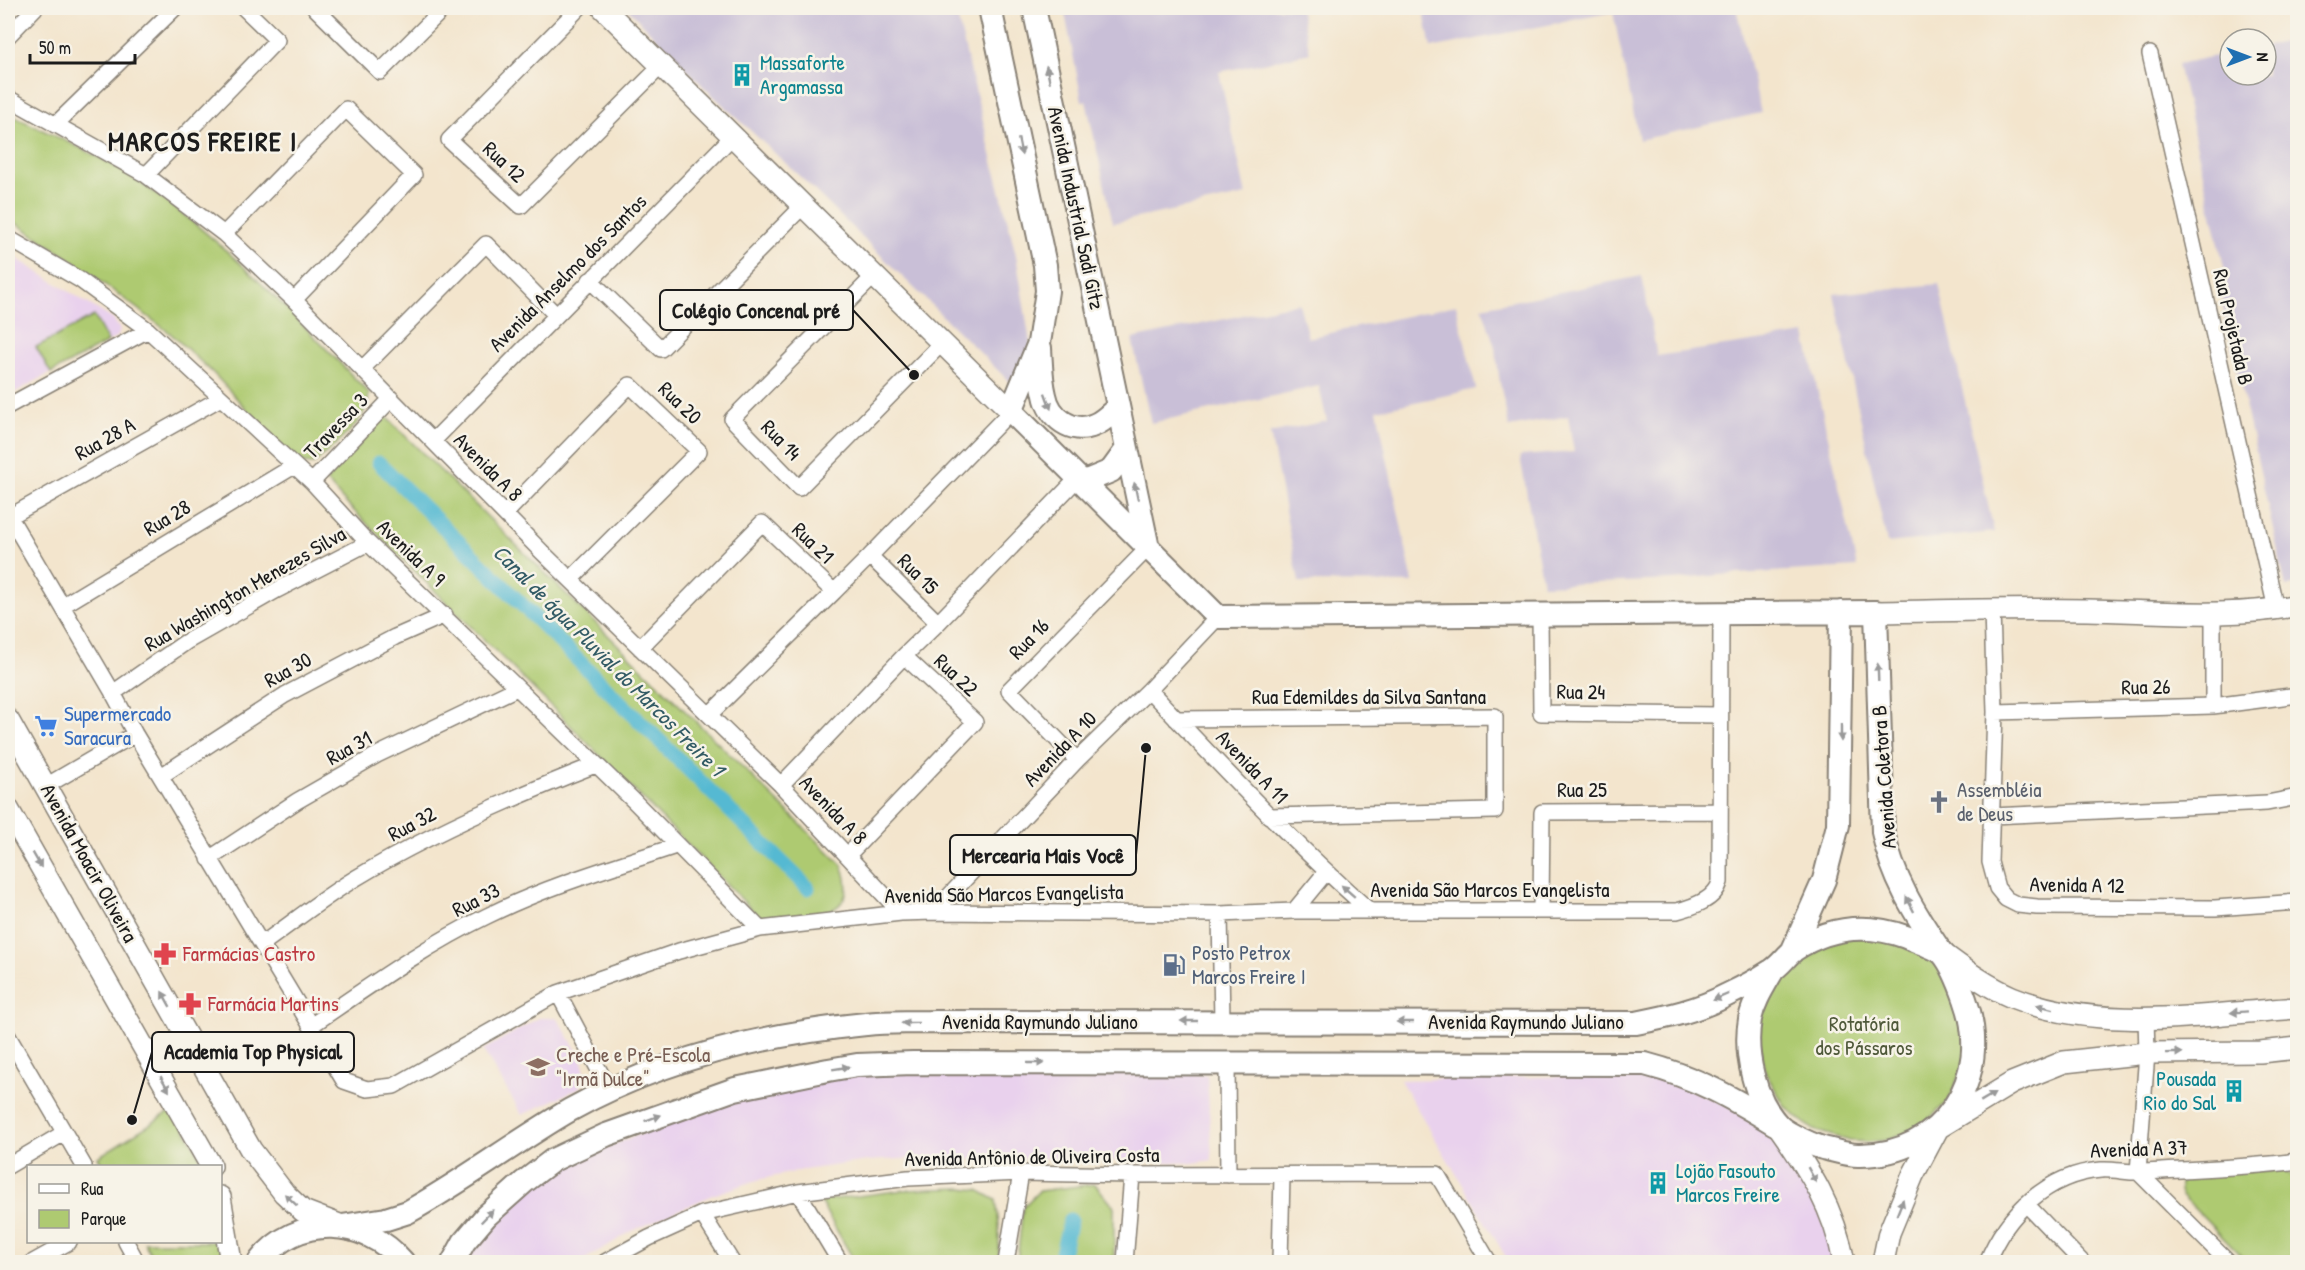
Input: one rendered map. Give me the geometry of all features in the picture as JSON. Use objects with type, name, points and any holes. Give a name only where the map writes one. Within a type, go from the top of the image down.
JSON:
[{"type":"main road","name":"Avenida Industrial Sadi Gitz","points":[[990,8],[1045,265],[1047,291],[1039,344],[1011,411]]},
{"type":"main road","name":"Avenida Industrial Sadi Gitz","points":[[1034,8],[1148,548]]},
{"type":"main road","name":"Avenida Industrial Sadi Gitz","points":[[1039,344],[1045,396],[1056,418],[1066,424],[1085,428],[1104,420],[1117,408]]},
{"type":"main road","points":[[1011,411],[1218,617],[1876,612]]},
{"type":"main road","points":[[1081,480],[1110,471],[1127,449]]},
{"type":"main road","name":"Avenida Coletora B","points":[[1792,952],[1824,880],[1838,825],[1841,612]]},
{"type":"main road","name":"Avenida Coletora B","points":[[1876,612],[1883,832],[1888,856],[1911,906],[1942,953]]},
{"type":"main road","points":[[1779,1127],[1764,1102],[1753,1075],[1748,1038],[1755,1002],[1773,970],[1792,952],[1821,936],[1838,930],[1863,928],[1888,931],[1942,953],[1961,987],[1972,1017],[1974,1047],[1970,1073],[1961,1096],[1938,1128]]},
{"type":"main road","name":"Avenida Raymundo Juliano","points":[[259,1263],[284,1241],[306,1230],[386,1219],[408,1212],[568,1111],[609,1089],[694,1056],[768,1037],[868,1023],[1222,1021],[1636,1023],[1686,1011],[1725,996],[1773,970]]},
{"type":"main road","name":"Avenida Raymundo Juliano","points":[[453,1263],[464,1242],[486,1215],[553,1160],[606,1135],[735,1089],[856,1065],[1645,1064],[1695,1080],[1821,1148],[1857,1155],[1893,1151],[1915,1142],[1938,1128]]},
{"type":"main road","points":[[342,1226],[368,1235],[392,1248],[404,1263]]},
{"type":"street","points":[[8,36],[35,8]]},
{"type":"street","points":[[55,125],[175,8]]},
{"type":"street","points":[[146,176],[277,40],[244,8]]},
{"type":"street","points":[[315,8],[380,72],[444,8]]},
{"type":"street","name":"Rua 12","points":[[579,8],[449,140],[520,206],[662,65]]},
{"type":"street","points":[[603,8],[1011,411]]},
{"type":"street","name":"Rua Projetada B","points":[[2150,54],[2276,609]]},
{"type":"street","name":"Avenida A 8","points":[[8,98],[146,176],[224,234],[294,300],[505,514],[781,785],[902,913]]},
{"type":"street","points":[[224,234],[346,109],[414,176],[294,300]]},
{"type":"street","name":"Avenida Anselmo dos Santos","points":[[433,441],[733,136]]},
{"type":"street","points":[[590,280],[661,349],[803,206]]},
{"type":"street","name":"Avenida A 9","points":[[8,238],[81,280],[148,330],[312,482],[369,543],[634,801],[760,929]]},
{"type":"street","points":[[362,369],[486,244],[556,315]]},
{"type":"street","name":"Rua 14","points":[[874,276],[732,419],[799,488],[942,343]]},
{"type":"street","points":[[8,406],[148,330]]},
{"type":"street","name":"Rua 20","points":[[505,514],[630,385],[699,451],[571,579]]},
{"type":"street","name":"Rua 28 A","points":[[8,515],[221,398]]},
{"type":"street","name":"Travessa 3","points":[[312,482],[391,399]]},
{"type":"street","name":"Rua 15","points":[[1011,411],[870,556],[938,623],[1081,480]]},
{"type":"street","name":"Rua 28","points":[[62,606],[294,466]]},
{"type":"street","name":"Avenida São Marcos Evangelista","points":[[8,515],[113,693],[135,735],[344,1081],[358,1088],[394,1086],[558,993],[679,951],[760,929],[902,913],[934,912],[1220,914],[1370,910],[1677,911],[1693,907],[1712,896],[1719,887],[1721,612]]},
{"type":"street","name":"Rua 21","points":[[640,648],[762,524],[834,592],[709,715]]},
{"type":"street","name":"Rua Washington Menezes Silva","points":[[113,693],[186,642],[277,590],[369,543]]},
{"type":"street","name":"Rua 16","points":[[1077,760],[1009,690],[1148,548]]},
{"type":"street","points":[[834,592],[870,556]]},
{"type":"street","points":[[1876,612],[1992,610],[2213,613],[2276,609],[2298,605]]},
{"type":"street","name":"Avenida A 12","points":[[1992,610],[1995,712],[1990,862],[1997,888],[2006,899],[2018,905],[2037,907],[2215,908],[2298,902]]},
{"type":"street","points":[[2213,613],[2213,706]]},
{"type":"street","name":"Rua 24","points":[[1540,614],[1541,713],[1719,715]]},
{"type":"street","name":"Rua 30","points":[[161,776],[285,695],[395,637],[445,615]]},
{"type":"street","name":"Avenida A 10","points":[[934,912],[1077,760],[1149,690],[1218,617]]},
{"type":"street","points":[[904,656],[938,623]]},
{"type":"street","name":"Rua 22","points":[[781,785],[904,656],[975,722],[848,855]]},
{"type":"street","name":"Rua 31","points":[[210,859],[297,801],[377,755],[517,688]]},
{"type":"street","name":"Avenida A 11","points":[[1149,690],[1269,816],[1326,872],[1370,910]]},
{"type":"street","name":"Rua 26","points":[[1995,712],[2213,706],[2298,695]]},
{"type":"street","name":"Rua Edemildes da Silva Santana","points":[[1176,719],[1495,716],[1495,811],[1269,816]]},
{"type":"street","name":"Avenida Moacir Oliveira","points":[[8,720],[251,1150],[284,1192],[303,1211],[342,1226]]},
{"type":"street","points":[[46,786],[135,735]]},
{"type":"street","name":"Rua 32","points":[[262,944],[355,879],[446,829],[548,783],[595,765]]},
{"type":"street","points":[[1992,816],[2267,803],[2298,797]]},
{"type":"street","name":"Avenida Moacir Oliveira","points":[[8,809],[210,1165]]},
{"type":"street","name":"Rua 25","points":[[1541,910],[1542,812],[1720,811]]},
{"type":"street","name":"Rua 33","points":[[312,1025],[392,970],[486,916],[553,887],[676,846]]},
{"type":"street","points":[[1294,911],[1326,872]]},
{"type":"street","points":[[1220,914],[1222,1021]]},
{"type":"street","name":"Avenida Coletora B","points":[[1942,953],[1975,977],[2010,996],[2046,1008],[2085,1016],[2146,1018],[2298,1008]]},
{"type":"street","points":[[558,993],[609,1089]]},
{"type":"street","points":[[2146,1018],[2147,1053],[2138,1172],[2228,1263]]},
{"type":"street","points":[[10,1045],[83,1165]]},
{"type":"street","points":[[1883,1263],[1889,1233],[1913,1174],[1938,1128],[2012,1083],[2064,1062],[2147,1053],[2260,1052],[2298,1048]]},
{"type":"street","points":[[1227,1065],[1228,1175]]},
{"type":"street","points":[[1779,1127],[1809,1170],[1829,1208],[1839,1235],[1844,1263]]},
{"type":"street","points":[[8,1166],[64,1133]]},
{"type":"street","name":"Avenida A 37","points":[[1987,1263],[1996,1240],[2011,1218],[2056,1182],[2080,1173],[2102,1170],[2138,1172],[2296,1164]]},
{"type":"street","points":[[1006,1263],[1021,1173]]},
{"type":"street","name":"Avenida Antônio de Oliveira Costa","points":[[605,1263],[649,1238],[702,1214],[798,1192],[908,1178],[1021,1173],[1437,1174],[1489,1263]]},
{"type":"street","points":[[1125,1263],[1132,1175]]},
{"type":"street","points":[[1280,1263],[1282,1175]]},
{"type":"street","points":[[798,1192],[840,1263]]},
{"type":"street","points":[[2026,1204],[2082,1263]]},
{"type":"street","points":[[222,1209],[231,1263]]},
{"type":"street","points":[[702,1214],[732,1263]]},
{"type":"street","points":[[33,1263],[67,1243]]},
{"type":"street","points":[[127,1243],[137,1263]]},
{"type":"shaded area","points":[[627,8],[955,8],[1016,255],[1031,349],[1013,385],[810,186],[705,88]]},
{"type":"shaded area","points":[[1064,8],[1300,8],[1310,53],[1219,72],[1246,195],[1113,223],[1086,101],[1082,101]]},
{"type":"shaded area","points":[[1423,8],[1736,8],[1761,113],[1639,140],[1613,12],[1431,48]]},
{"type":"shaded area","points":[[2297,39],[2298,584],[2286,587],[2223,306],[2225,271],[2178,64],[2218,56],[2218,87],[2278,87],[2278,43]]},
{"type":"shaded area","points":[[8,253],[114,320],[120,330],[118,336],[108,342],[8,396]]},
{"type":"shaded area","points":[[1642,276],[1657,356],[1805,334],[1857,567],[1674,580],[1543,585],[1520,456],[1574,452],[1568,416],[1509,427],[1495,347],[1482,307]]},
{"type":"shaded area","points":[[1939,284],[1994,532],[1887,543],[1834,294]]},
{"type":"shaded area","points":[[1299,303],[1308,338],[1456,305],[1476,389],[1377,410],[1413,583],[1299,582],[1270,433],[1327,421],[1319,386],[1151,423],[1132,339]]},
{"type":"shaded area","name":"Creche e Pré-Escola \"Irmã Dulce\"","points":[[539,1018],[557,1018],[582,1059],[585,1074],[579,1088],[522,1115],[483,1050]]},
{"type":"shaded area","points":[[1141,1068],[1207,1075],[1212,1160],[1192,1163],[1053,1158],[916,1158],[867,1161],[803,1170],[757,1180],[710,1196],[632,1231],[580,1262],[460,1262],[530,1184],[572,1160],[756,1091],[857,1073]]},
{"type":"shaded area","points":[[1628,1075],[1663,1078],[1733,1108],[1773,1140],[1801,1169],[1840,1262],[1509,1262],[1400,1080]]},
{"type":"green space","points":[[8,113],[101,159],[150,189],[217,242],[249,271],[369,393],[363,414],[349,432],[314,464],[300,463],[278,443],[214,374],[170,333],[72,260],[8,218]]},
{"type":"green space","points":[[94,316],[108,342],[51,373],[36,347]]},
{"type":"green space","points":[[385,416],[842,865],[847,884],[845,898],[837,907],[825,913],[810,916],[762,920],[344,501],[326,481]]},
{"type":"green space","name":"Rotatória dos Pássaros","points":[[1829,936],[1907,938],[1952,976],[1970,1048],[1949,1100],[1922,1126],[1887,1140],[1850,1141],[1814,1130],[1785,1106],[1766,1074],[1761,1056],[1760,1019],[1783,968]]},
{"type":"green space","points":[[174,1109],[204,1165],[102,1165],[98,1157]]},
{"type":"green space","points":[[2284,1170],[2297,1180],[2297,1262],[2247,1262],[2181,1195],[2180,1191],[2180,1182],[2188,1172]]},
{"type":"green space","points":[[1095,1184],[1114,1207],[1114,1262],[1017,1262],[1023,1207],[1039,1191]]},
{"type":"green space","points":[[962,1188],[978,1190],[996,1200],[999,1262],[855,1262],[820,1201],[904,1190]]},
{"type":"green space","points":[[145,1243],[220,1243],[225,1262],[155,1262]]},
{"type":"waterway","name":"Canal de água Pluvial do Marcos Freire 1","points":[[379,463],[808,888]]},
{"type":"waterway","points":[[1060,1262],[1070,1220]]},
{"type":"place","name":"Massaforte Argamassa","points":[[742,75]]},
{"type":"place","name":"Colégio Concenal pré","points":[[914,375]]},
{"type":"place","name":"Supermercado Saracura","points":[[46,726]]},
{"type":"place","name":"Mercearia Mais Você","points":[[1146,748]]},
{"type":"place","name":"Assembléia de Deus","points":[[1939,802]]},
{"type":"place","name":"Farmácias Castro","points":[[165,954]]},
{"type":"place","name":"Posto Petrox Marcos Freire I","points":[[1174,965]]},
{"type":"place","name":"Farmácia Martins","points":[[190,1004]]},
{"type":"place","name":"Creche e Pré-Escola \"Irmã Dulce\"","points":[[538,1067]]},
{"type":"place","name":"Pousada Rio do Sal","points":[[2234,1091]]},
{"type":"place","name":"Academia Top Physical","points":[[132,1120]]},
{"type":"place","name":"Lojão Fasouto Marcos Freire","points":[[1658,1183]]},
{"type":"district","name":"MARCOS FREIRE I","points":[[203,142]]}]
